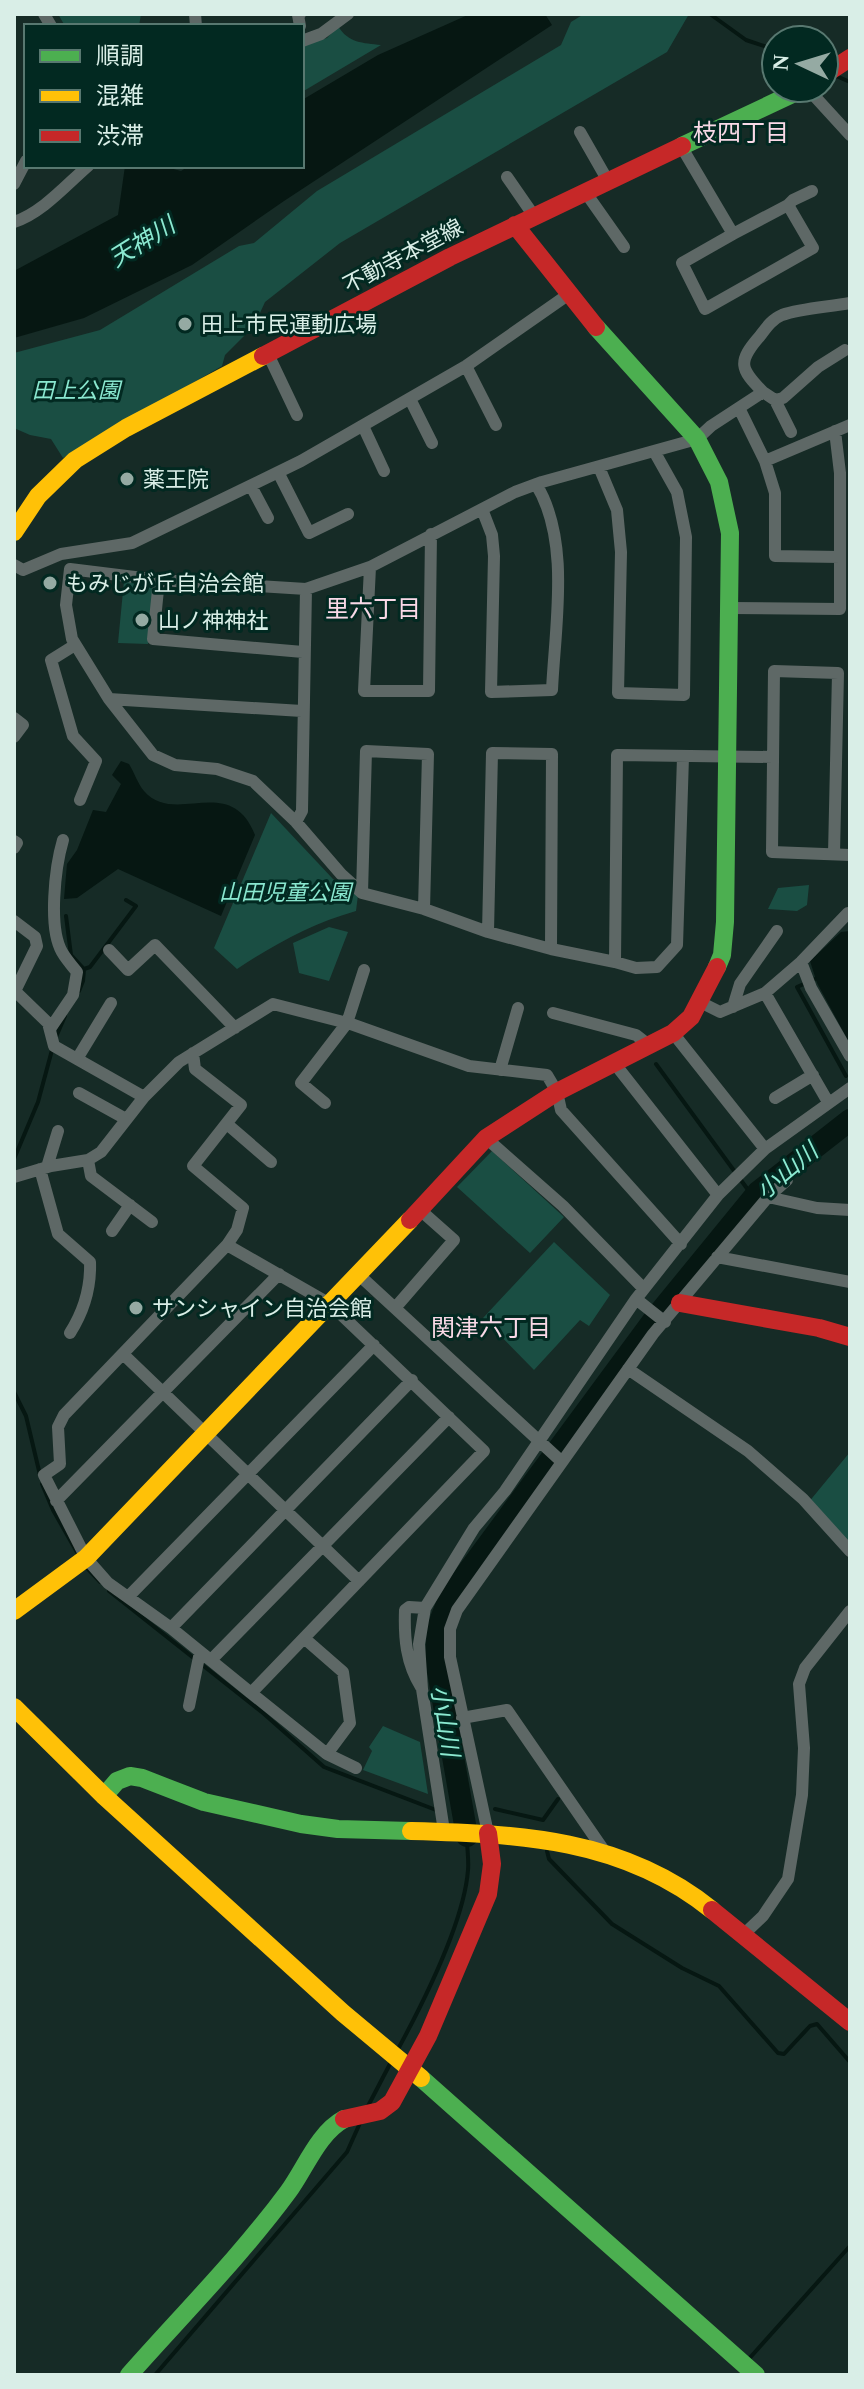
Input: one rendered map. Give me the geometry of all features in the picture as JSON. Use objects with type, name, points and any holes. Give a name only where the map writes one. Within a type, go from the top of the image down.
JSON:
[{"type":"street","points":[[304,38],[321,34],[348,14]]},
{"type":"street","name":"不動寺本堂線","points":[[14,532],[43,488],[76,457],[126,428],[515,225],[772,104]]},
{"type":"street","points":[[821,104],[850,135]]},
{"type":"street","points":[[580,132],[608,181]]},
{"type":"street","points":[[681,146],[733,234]]},
{"type":"street","points":[[14,184],[24,165]]},
{"type":"street","points":[[14,222],[35,210],[86,168]]},
{"type":"street","points":[[507,177],[534,216]]},
{"type":"street","points":[[788,205],[813,248],[705,309],[682,263],[812,191]]},
{"type":"street","points":[[586,193],[624,247]]},
{"type":"street","points":[[14,1611],[86,1558],[359,1275],[486,1138],[557,1092],[673,1033],[691,1017],[712,981],[722,955],[730,533],[719,482],[697,439],[610,345],[515,225]]},
{"type":"street","points":[[14,565],[23,570],[61,554],[132,543],[251,486],[466,366],[569,294]]},
{"type":"street","points":[[791,432],[775,400],[763,392],[744,369],[744,353],[773,321],[794,312],[850,303]]},
{"type":"street","points":[[775,400],[783,398],[818,367],[845,350]]},
{"type":"street","points":[[268,354],[297,415]]},
{"type":"street","points":[[466,366],[496,425]]},
{"type":"street","points":[[683,757],[677,945],[657,967],[636,968],[488,932],[424,909],[362,893],[253,781],[217,769],[175,765],[153,755],[109,699],[69,632],[66,605],[70,569],[159,580],[306,589],[370,567],[536,484],[697,439],[711,426],[763,392]]},
{"type":"street","points":[[410,399],[432,443]]},
{"type":"street","points":[[739,408],[765,461],[775,493],[775,556],[840,557]]},
{"type":"street","points":[[765,461],[850,425]]},
{"type":"street","points":[[363,426],[384,471]]},
{"type":"street","points":[[730,608],[840,609],[840,473],[835,431]]},
{"type":"street","points":[[599,467],[617,510],[621,552],[618,693],[684,695],[686,537],[677,492],[654,451]]},
{"type":"street","points":[[278,472],[309,533],[348,514]]},
{"type":"street","points":[[482,509],[492,535],[494,556],[491,692],[552,690],[558,566],[556,539],[551,515],[536,484]]},
{"type":"street","points":[[251,486],[268,518]]},
{"type":"street","points":[[370,567],[364,691],[429,691],[431,534]]},
{"type":"street","points":[[159,580],[153,639],[303,652]]},
{"type":"street","points":[[296,822],[302,811],[306,589]]},
{"type":"street","points":[[75,645],[51,660],[73,736],[96,761],[80,800]]},
{"type":"street","points":[[834,854],[838,673],[774,671],[772,852],[850,855]]},
{"type":"street","points":[[109,699],[302,711]]},
{"type":"street","points":[[14,718],[23,725],[14,737]]},
{"type":"street","points":[[362,893],[366,751],[428,754],[424,909]]},
{"type":"street","points":[[488,932],[492,753],[552,754],[551,949]]},
{"type":"street","points":[[615,962],[617,755],[773,757]]},
{"type":"street","points":[[50,1029],[73,995],[77,972],[60,950],[54,909],[57,861],[63,840]]},
{"type":"street","points":[[14,841],[17,843],[14,848]]},
{"type":"street","points":[[700,1002],[720,1012],[765,993],[801,962],[848,913]]},
{"type":"street","points":[[14,921],[35,937],[37,946],[15,991],[48,1023],[54,1046],[144,1097]]},
{"type":"street","points":[[733,1007],[740,984],[777,931]]},
{"type":"street","points":[[109,950],[128,970],[155,945],[235,1028]]},
{"type":"street","points":[[801,962],[811,988],[850,1056]]},
{"type":"street","points":[[325,1103],[301,1083],[347,1023],[364,970]]},
{"type":"street","points":[[765,993],[828,1102]]},
{"type":"street","points":[[77,1059],[111,1003]]},
{"type":"street","points":[[14,1177],[88,1160],[101,1152],[144,1097],[179,1062],[273,1004],[347,1023],[469,1066],[547,1075],[557,1092],[561,1110],[681,1244]]},
{"type":"street","points":[[500,1070],[518,1008]]},
{"type":"street","points":[[553,1013],[636,1035],[650,1046]]},
{"type":"street","points":[[673,1033],[765,1149]]},
{"type":"street","points":[[193,1053],[195,1069],[241,1105],[193,1166],[243,1208],[237,1230],[227,1245],[64,1415],[58,1427],[60,1464],[44,1475],[86,1558],[108,1583],[171,1628],[327,1754],[356,1768]]},
{"type":"street","points":[[615,1064],[718,1195]]},
{"type":"street","points":[[775,1098],[813,1075]]},
{"type":"street","points":[[447,1831],[422,1689],[419,1644],[425,1608],[474,1528],[505,1491],[640,1294],[718,1195],[765,1149],[850,1088]]},
{"type":"street","points":[[79,1093],[126,1119]]},
{"type":"street","points":[[227,1124],[271,1162]]},
{"type":"street","points":[[58,1131],[43,1168],[58,1234],[90,1262],[91,1281],[81,1316],[70,1333]]},
{"type":"street","points":[[486,1138],[563,1206],[665,1322]]},
{"type":"street","points":[[88,1160],[91,1176],[152,1222]]},
{"type":"street","points":[[129,2375],[288,2192],[325,2136],[341,2120],[380,2111],[392,2102],[411,2070],[488,1894],[492,1864],[481,1832],[450,1657],[450,1629],[457,1610],[653,1334],[768,1197],[787,1180]]},
{"type":"street","points":[[768,1197],[817,1208],[850,1210]]},
{"type":"street","points":[[112,1231],[130,1205]]},
{"type":"street","points":[[395,1308],[454,1240],[419,1209]]},
{"type":"street","points":[[227,1245],[330,1304],[484,1451],[251,1693]]},
{"type":"street","points":[[717,1257],[850,1282]]},
{"type":"street","points":[[56,1501],[166,1393],[279,1274]]},
{"type":"street","points":[[359,1275],[562,1462]]},
{"type":"street","points":[[680,1303],[819,1328],[850,1337]]},
{"type":"street","points":[[128,1597],[374,1345]]},
{"type":"street","points":[[123,1354],[359,1581]]},
{"type":"street","points":[[628,1369],[748,1451],[803,1499],[850,1551]]},
{"type":"street","points":[[171,1628],[412,1380]]},
{"type":"street","points":[[211,1660],[449,1417]]},
{"type":"street","points":[[422,1689],[411,1671],[404,1635],[405,1610],[409,1607],[425,1608]]},
{"type":"street","points":[[743,1935],[763,1916],[788,1879],[802,1795],[804,1748],[799,1684],[805,1668],[850,1611]]},
{"type":"street","points":[[304,1638],[343,1672],[350,1723],[327,1754]]},
{"type":"street","points":[[189,1706],[200,1652]]},
{"type":"street","points":[[14,1707],[104,1796],[343,2013],[756,2375]]},
{"type":"street","points":[[462,1718],[507,1710],[605,1852]]},
{"type":"street","points":[[104,1796],[117,1781],[130,1776],[204,1802],[301,1824],[338,1829],[481,1832],[544,1838],[605,1852],[649,1870],[700,1900],[850,2022]]},
{"type":"green space","points":[[58,14],[141,14],[139,24],[64,24]]},
{"type":"green space","name":"田上公園","points":[[584,14],[689,14],[667,52],[340,243],[265,302],[254,326],[225,355],[222,366],[63,458],[51,439],[14,428],[14,353],[100,330],[239,246],[254,243],[317,191],[561,45],[571,22]]},
{"type":"green space","points":[[338,26],[351,39],[381,45],[304,91],[304,44],[327,38]]},
{"type":"green space","points":[[124,581],[153,584],[148,644],[118,643]]},
{"type":"green space","name":"山田児童公園","points":[[271,813],[333,879],[358,895],[356,911],[295,935],[237,969],[214,948]]},
{"type":"green space","points":[[809,885],[807,905],[797,911],[768,909],[778,888]]},
{"type":"green space","points":[[329,927],[348,932],[329,981],[299,973],[293,943]]},
{"type":"green space","points":[[492,1151],[564,1217],[530,1253],[457,1187]]},
{"type":"green space","points":[[554,1242],[610,1295],[589,1326],[580,1320],[534,1370],[483,1318]]},
{"type":"green space","points":[[850,1452],[850,1548],[808,1503]]},
{"type":"green space","points":[[383,1726],[420,1742],[428,1794],[363,1770],[372,1751],[369,1747]]},
{"type":"water","name":"天神川","points":[[470,14],[545,14],[552,25],[192,265],[84,318],[14,338],[14,271],[118,215],[125,168],[181,171],[186,168],[304,168],[304,99],[378,55]]},
{"type":"water","points":[[121,761],[129,764],[144,791],[157,801],[171,804],[217,803],[231,807],[244,816],[255,835],[221,916],[118,869],[77,898],[64,899],[67,864],[77,850],[93,810],[106,812],[121,784],[112,775]]},
{"type":"water","points":[[850,931],[850,1044],[817,983],[810,961],[841,932]]},
{"type":"waterway","points":[[710,14],[746,40],[760,45]]},
{"type":"waterway","points":[[840,78],[850,82]]},
{"type":"waterway","points":[[84,969],[90,967],[136,906],[126,900]]},
{"type":"waterway","points":[[66,916],[71,955],[84,969],[79,991]]},
{"type":"waterway","points":[[815,979],[797,987],[846,1076]]},
{"type":"waterway","points":[[56,1037],[65,1016]]},
{"type":"waterway","points":[[14,1159],[38,1102],[52,1050]]},
{"type":"waterway","points":[[656,1064],[754,1198]]},
{"type":"waterway","name":"小山川","points":[[467,1836],[436,1660],[438,1627],[450,1596],[655,1318],[758,1192],[850,1120]]},
{"type":"waterway","points":[[14,1392],[26,1416],[40,1475]]},
{"type":"waterway","points":[[42,1484],[78,1554]]},
{"type":"waterway","points":[[84,1565],[100,1582]]},
{"type":"waterway","points":[[109,1591],[263,1713],[324,1767],[436,1810]]},
{"type":"waterway","points":[[495,1809],[543,1820],[558,1799]]},
{"type":"waterway","name":"小山川","points":[[397,2051],[429,1987],[459,1914],[468,1870],[467,1838]]},
{"type":"waterway","points":[[547,1851],[549,1859],[612,1924],[682,1968],[719,1986],[778,2053],[784,2054],[810,2026],[817,2024],[850,2062]]},
{"type":"waterway","name":"小山川","points":[[367,2108],[391,2062]]},
{"type":"waterway","name":"小山川","points":[[155,2375],[347,2152],[360,2123]]},
{"type":"waterway","points":[[747,2361],[850,2246]]},
{"type":"traffic: fast","points":[[682,146],[771,104]]},
{"type":"traffic: fast","points":[[596,327],[697,439],[719,482],[730,533],[725,922],[722,955],[717,967]]},
{"type":"traffic: fast","points":[[104,1796],[117,1781],[130,1776],[204,1802],[301,1824],[338,1829],[411,1831]]},
{"type":"traffic: fast","points":[[421,2078],[756,2375]]},
{"type":"traffic: fast","points":[[129,2375],[250,2240],[288,2192],[319,2142],[344,2119]]},
{"type":"traffic: slow","points":[[14,532],[38,496],[75,460],[126,428],[263,356]]},
{"type":"traffic: slow","points":[[14,1611],[86,1558],[410,1220]]},
{"type":"traffic: slow","points":[[14,1707],[104,1796],[343,2013],[421,2078]]},
{"type":"traffic: slow","points":[[411,1831],[530,1838],[606,1854],[678,1886],[712,1910]]},
{"type":"traffic: jam","points":[[840,65],[850,58]]},
{"type":"traffic: jam","points":[[263,356],[450,257],[682,146]]},
{"type":"traffic: jam","points":[[515,225],[596,327]]},
{"type":"traffic: jam","points":[[410,1220],[486,1138],[557,1092],[673,1033],[691,1017],[717,967]]},
{"type":"traffic: jam","points":[[680,1303],[819,1328],[850,1337]]},
{"type":"traffic: jam","points":[[344,2119],[380,2111],[392,2102],[428,2036],[488,1894],[492,1864],[488,1833]]},
{"type":"traffic: jam","points":[[712,1910],[850,2022]]},
{"type":"place","name":"田上市民運動広場","points":[[185,324]]},
{"type":"place","name":"薬王院","points":[[127,479]]},
{"type":"place","name":"もみじが丘自治会館","points":[[50,583]]},
{"type":"place","name":"山ノ神神社","points":[[142,620]]},
{"type":"place","name":"サンシャイン自治会館","points":[[136,1308]]},
{"type":"district","name":"枝四丁目","points":[[741,133]]},
{"type":"district","name":"里六丁目","points":[[373,609]]},
{"type":"district","name":"関津六丁目","points":[[491,1328]]}]
